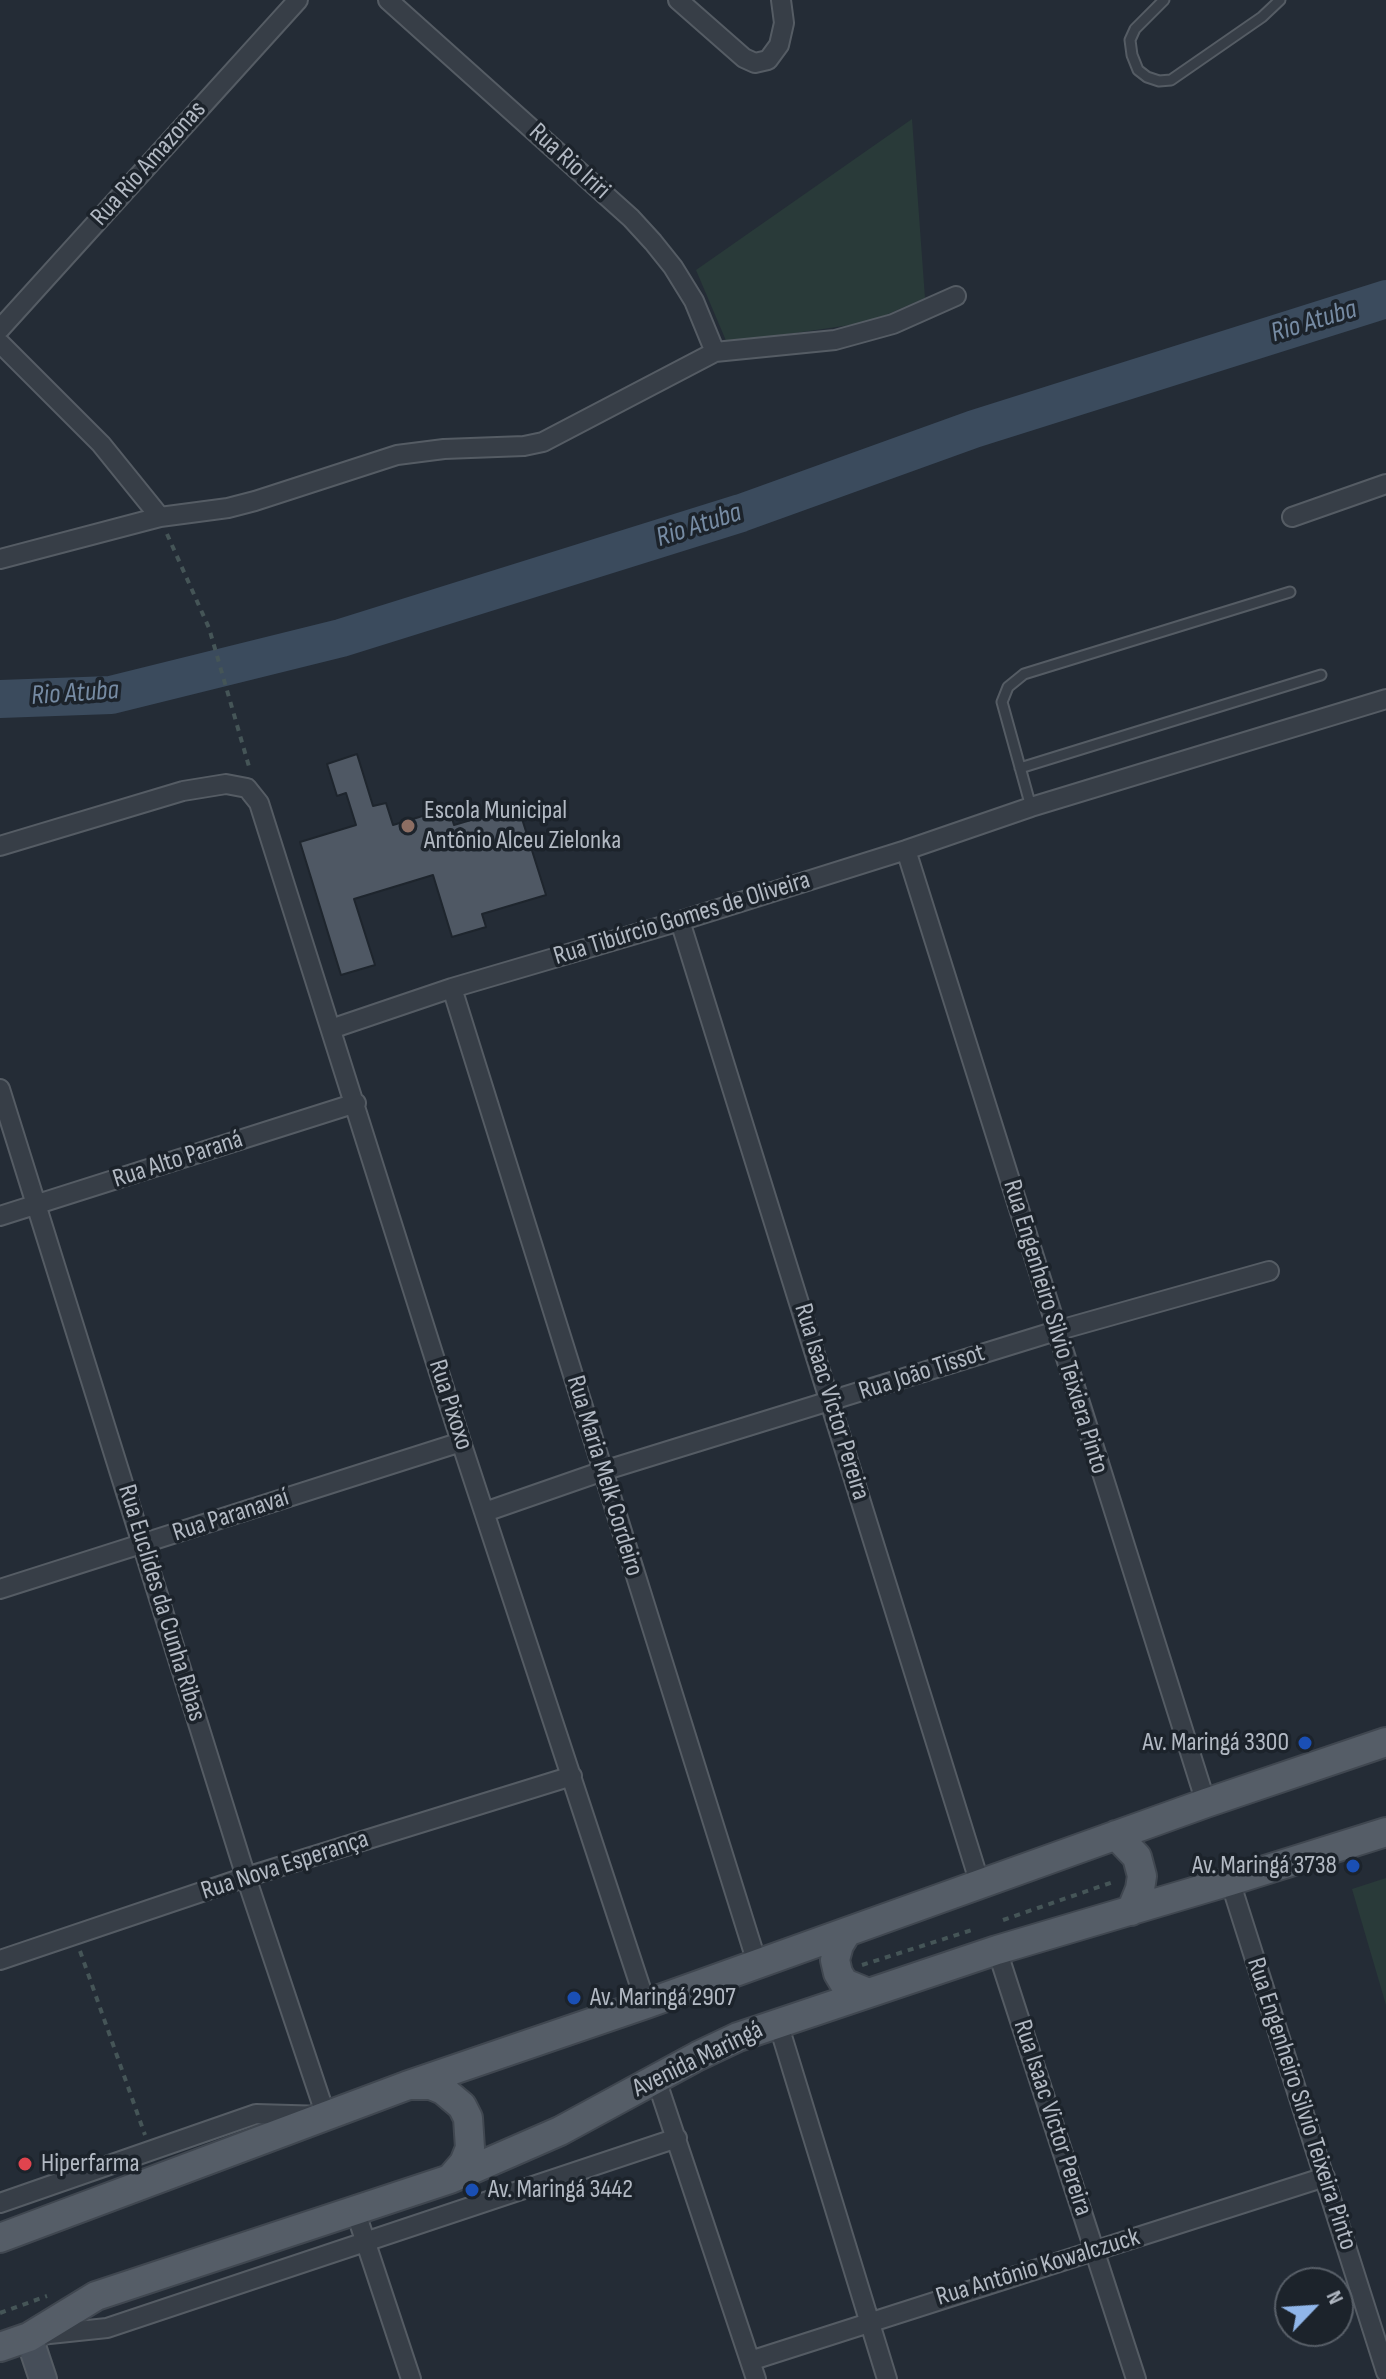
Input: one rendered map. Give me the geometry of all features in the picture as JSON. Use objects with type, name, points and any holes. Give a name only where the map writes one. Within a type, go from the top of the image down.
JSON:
[{"type":"main road","points":[[2,2232],[406,2086],[1386,1742]]},
{"type":"main road","name":"Avenida Maringá","points":[[0,2347],[29,2337],[96,2296],[450,2179],[560,2131],[738,2037],[866,1992],[994,1937],[1131,1911],[1386,1832]]},
{"type":"main road","points":[[1116,1835],[1137,1857],[1142,1876],[1131,1911]]},
{"type":"main road","points":[[847,1932],[835,1960],[838,1973],[844,1983],[866,1992]]},
{"type":"main road","points":[[406,2086],[431,2085],[443,2090],[462,2106],[468,2118],[470,2148],[464,2163],[450,2179]]},
{"type":"main road","points":[[29,2337],[43,2379]]},
{"type":"street","name":"Rua Rio Amazonas","points":[[0,329],[298,0]]},
{"type":"street","name":"Rua Rio Iriri","points":[[388,0],[631,218],[673,267],[694,301],[715,352]]},
{"type":"street","points":[[678,0],[744,58],[755,63],[768,60],[779,45],[784,23],[781,0]]},
{"type":"street","points":[[0,559],[160,517],[228,508],[397,455],[543,442],[715,352],[835,340],[893,324],[956,296]]},
{"type":"street","points":[[0,343],[101,444],[160,517]]},
{"type":"street","points":[[1292,517],[1386,484]]},
{"type":"street","name":"Rua Tibúrcio Gomes de Oliveira","points":[[331,1029],[452,988],[680,921],[1031,807],[1386,699]]},
{"type":"street","name":"Rua Pixoxo","points":[[0,846],[183,791],[226,784],[247,788],[259,803],[461,1442],[646,2004]]},
{"type":"street","name":"Rua Engenheiro Silvio Teixiera Pinto","points":[[906,850],[1206,1803]]},
{"type":"street","name":"Rua Isaac Victor Pereira","points":[[680,921],[980,1884]]},
{"type":"street","name":"Rua Maria Melk Cordeiro","points":[[452,988],[757,1963]]},
{"type":"street","name":"Rua Euclides da Cunha Ribas","points":[[0,1089],[246,1877],[326,2116]]},
{"type":"street","name":"Rua Alto Paraná","points":[[0,1216],[356,1103]]},
{"type":"street","name":"Rua João Tissot","points":[[485,1512],[603,1471],[1056,1331],[1269,1271]]},
{"type":"street","name":"Rua Paranavaí","points":[[0,1589],[461,1442]]},
{"type":"street","name":"Rua Nova Esperança","points":[[0,1960],[246,1877],[572,1776]]},
{"type":"street","name":"Rua Engenheiro Silvio Teixeira Pinto","points":[[1230,1881],[1386,2372]]},
{"type":"street","name":"Rua Isaac Victor Pereira","points":[[994,1937],[1136,2379]]},
{"type":"street","points":[[778,2023],[887,2379]]},
{"type":"street","points":[[656,2079],[753,2370]]},
{"type":"street","points":[[0,2203],[256,2114],[326,2116]]},
{"type":"street","name":"Avenida Maringá","points":[[29,2337],[107,2328],[677,2138]]},
{"type":"street","name":"Rua Antônio Kowalczuck","points":[[753,2370],[868,2321],[1325,2177]]},
{"type":"street","points":[[355,2210],[411,2379]]},
{"type":"lane","points":[[1164,0],[1135,29],[1130,40],[1138,70],[1159,81],[1171,80],[1262,17],[1280,0]]},
{"type":"lane","points":[[1031,807],[1002,702],[1008,687],[1024,674],[1290,592]]},
{"type":"lane","points":[[1020,768],[1321,675]]},
{"type":"path","points":[[160,517],[209,628],[242,743]]},
{"type":"path","points":[[994,1937],[1128,1876]]},
{"type":"path","points":[[855,1966],[976,1929]]},
{"type":"path","points":[[75,1937],[151,2150]]},
{"type":"shaded area","points":[[912,119],[925,298],[857,324],[727,343],[696,270]]},
{"type":"shaded area","points":[[1386,1878],[1386,2005],[1352,1889]]},
{"type":"building","points":[[357,754],[373,806],[386,803],[393,825],[449,808],[454,825],[518,806],[546,895],[482,914],[486,927],[452,937],[433,875],[354,899],[375,965],[341,975],[300,842],[356,825],[346,793],[337,796],[327,764]]},
{"type":"waterway","name":"Rio Atuba","points":[[0,699],[111,695],[341,638],[741,513],[974,429],[1386,299]]},
{"type":"place","name":"Escola Municipal Antônio Alceu Zielonka","points":[[408,826]]},
{"type":"place","name":"Av. Maringá 3300","points":[[1305,1743]]},
{"type":"place","name":"Av. Maringá 3738","points":[[1353,1866]]},
{"type":"place","name":"Av. Maringá 2907","points":[[574,1998]]},
{"type":"place","name":"Hiperfarma","points":[[25,2164]]},
{"type":"place","name":"Av. Maringá 3442","points":[[472,2190]]}]
